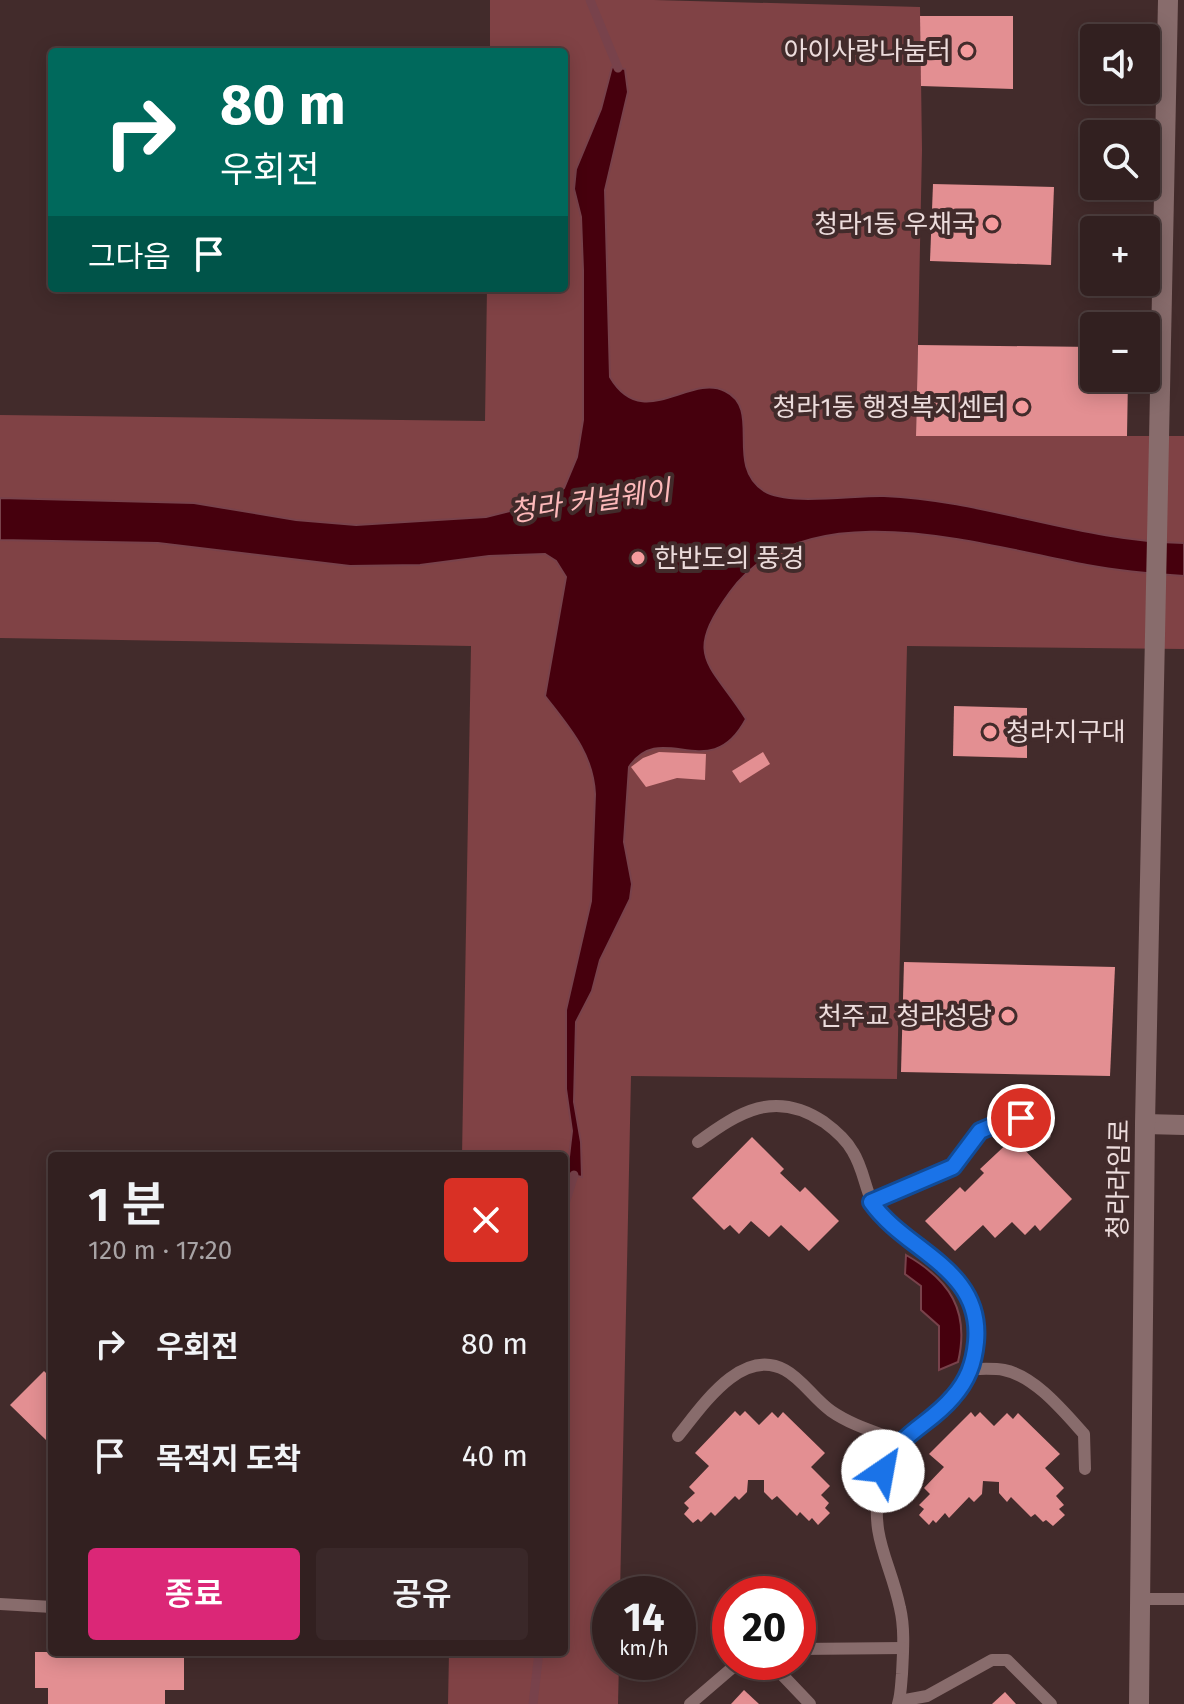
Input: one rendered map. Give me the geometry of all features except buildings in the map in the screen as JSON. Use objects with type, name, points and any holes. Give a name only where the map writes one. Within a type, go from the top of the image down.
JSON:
[{"type":"street","name":"청라라임로","points":[[1139,1704],[1145,1124],[1168,0]]},
{"type":"street","points":[[1145,1124],[1184,1125]]},
{"type":"lane","points":[[698,1142],[747,1111],[784,1106],[804,1110],[839,1133],[853,1150],[871,1202],[883,1220],[940,1261],[964,1288],[975,1313],[977,1334],[972,1369],[950,1401],[899,1441],[879,1483],[876,1530],[901,1608],[903,1648],[899,1703],[927,1696],[992,1660],[1007,1660],[1051,1704]]},
{"type":"lane","points":[[871,1202],[953,1167],[980,1131],[993,1125],[1021,1118],[1033,1123],[1045,1135]]},
{"type":"lane","points":[[678,1436],[706,1401],[737,1372],[767,1364],[786,1370],[844,1419],[899,1441]]},
{"type":"lane","points":[[972,1369],[1005,1370],[1018,1375],[1059,1408],[1084,1434],[1085,1469]]},
{"type":"lane","points":[[1142,1599],[1184,1599]]},
{"type":"lane","points":[[0,1604],[48,1607]]},
{"type":"lane","points":[[816,1649],[903,1648]]},
{"type":"lane","points":[[690,1704],[718,1680]]},
{"type":"lane","points":[[787,1680],[810,1704]]},
{"type":"shaded area","points":[[490,0],[654,0],[920,7],[922,150],[916,436],[1184,436],[1184,649],[907,646],[897,1079],[631,1076],[620,1576],[592,1576],[592,1680],[619,1680],[618,1704],[448,1704],[449,1656],[568,1656],[568,1152],[462,1152],[471,646],[0,638],[0,415],[485,421],[487,292],[568,292],[568,48],[490,48]]},
{"type":"water","name":"청라 커널웨이","points":[[612,67],[625,69],[628,92],[605,190],[610,377],[623,393],[637,400],[651,401],[696,389],[725,391],[736,399],[742,411],[746,467],[752,480],[764,491],[775,495],[805,499],[884,496],[922,499],[1109,536],[1184,543],[1184,576],[1099,567],[949,538],[898,532],[849,533],[803,541],[763,560],[730,592],[715,614],[704,646],[712,671],[746,719],[732,739],[717,748],[702,751],[656,748],[642,754],[629,767],[624,842],[632,884],[630,899],[600,960],[592,991],[576,1022],[574,1102],[581,1142],[582,1177],[568,1174],[572,1131],[566,1089],[566,1010],[591,901],[595,794],[585,753],[545,696],[566,577],[556,561],[545,554],[489,556],[420,565],[350,566],[158,543],[0,540],[0,498],[194,503],[296,520],[356,525],[486,517],[546,502],[564,488],[577,457],[583,420],[581,217],[574,189],[576,169],[601,109]]},
{"type":"water","points":[[906,1255],[945,1286],[958,1312],[961,1344],[958,1362],[939,1370],[939,1326],[921,1310],[921,1286],[905,1274]]},
{"type":"waterway","points":[[590,0],[618,68]]},
{"type":"waterway","points":[[568,1194],[574,1175]]},
{"type":"waterway","points":[[533,1704],[539,1656]]},
{"type":"place","name":"아이사랑나눔터","points":[[967,51]]},
{"type":"place","name":"청라1동 우채국","points":[[992,224]]},
{"type":"place","name":"청라1동 행정복지센터","points":[[1022,407]]},
{"type":"place","name":"한반도의 풍경","points":[[638,558]]},
{"type":"place","name":"청라지구대","points":[[990,732]]},
{"type":"place","name":"천주교 청라성당","points":[[1008,1016]]},
{"type":"route","points":[[883,1471],[899,1441],[932,1417],[962,1387],[972,1369],[977,1334],[971,1300],[953,1274],[883,1220],[871,1202],[953,1167],[980,1131],[1006,1120],[1021,1118]]}]
